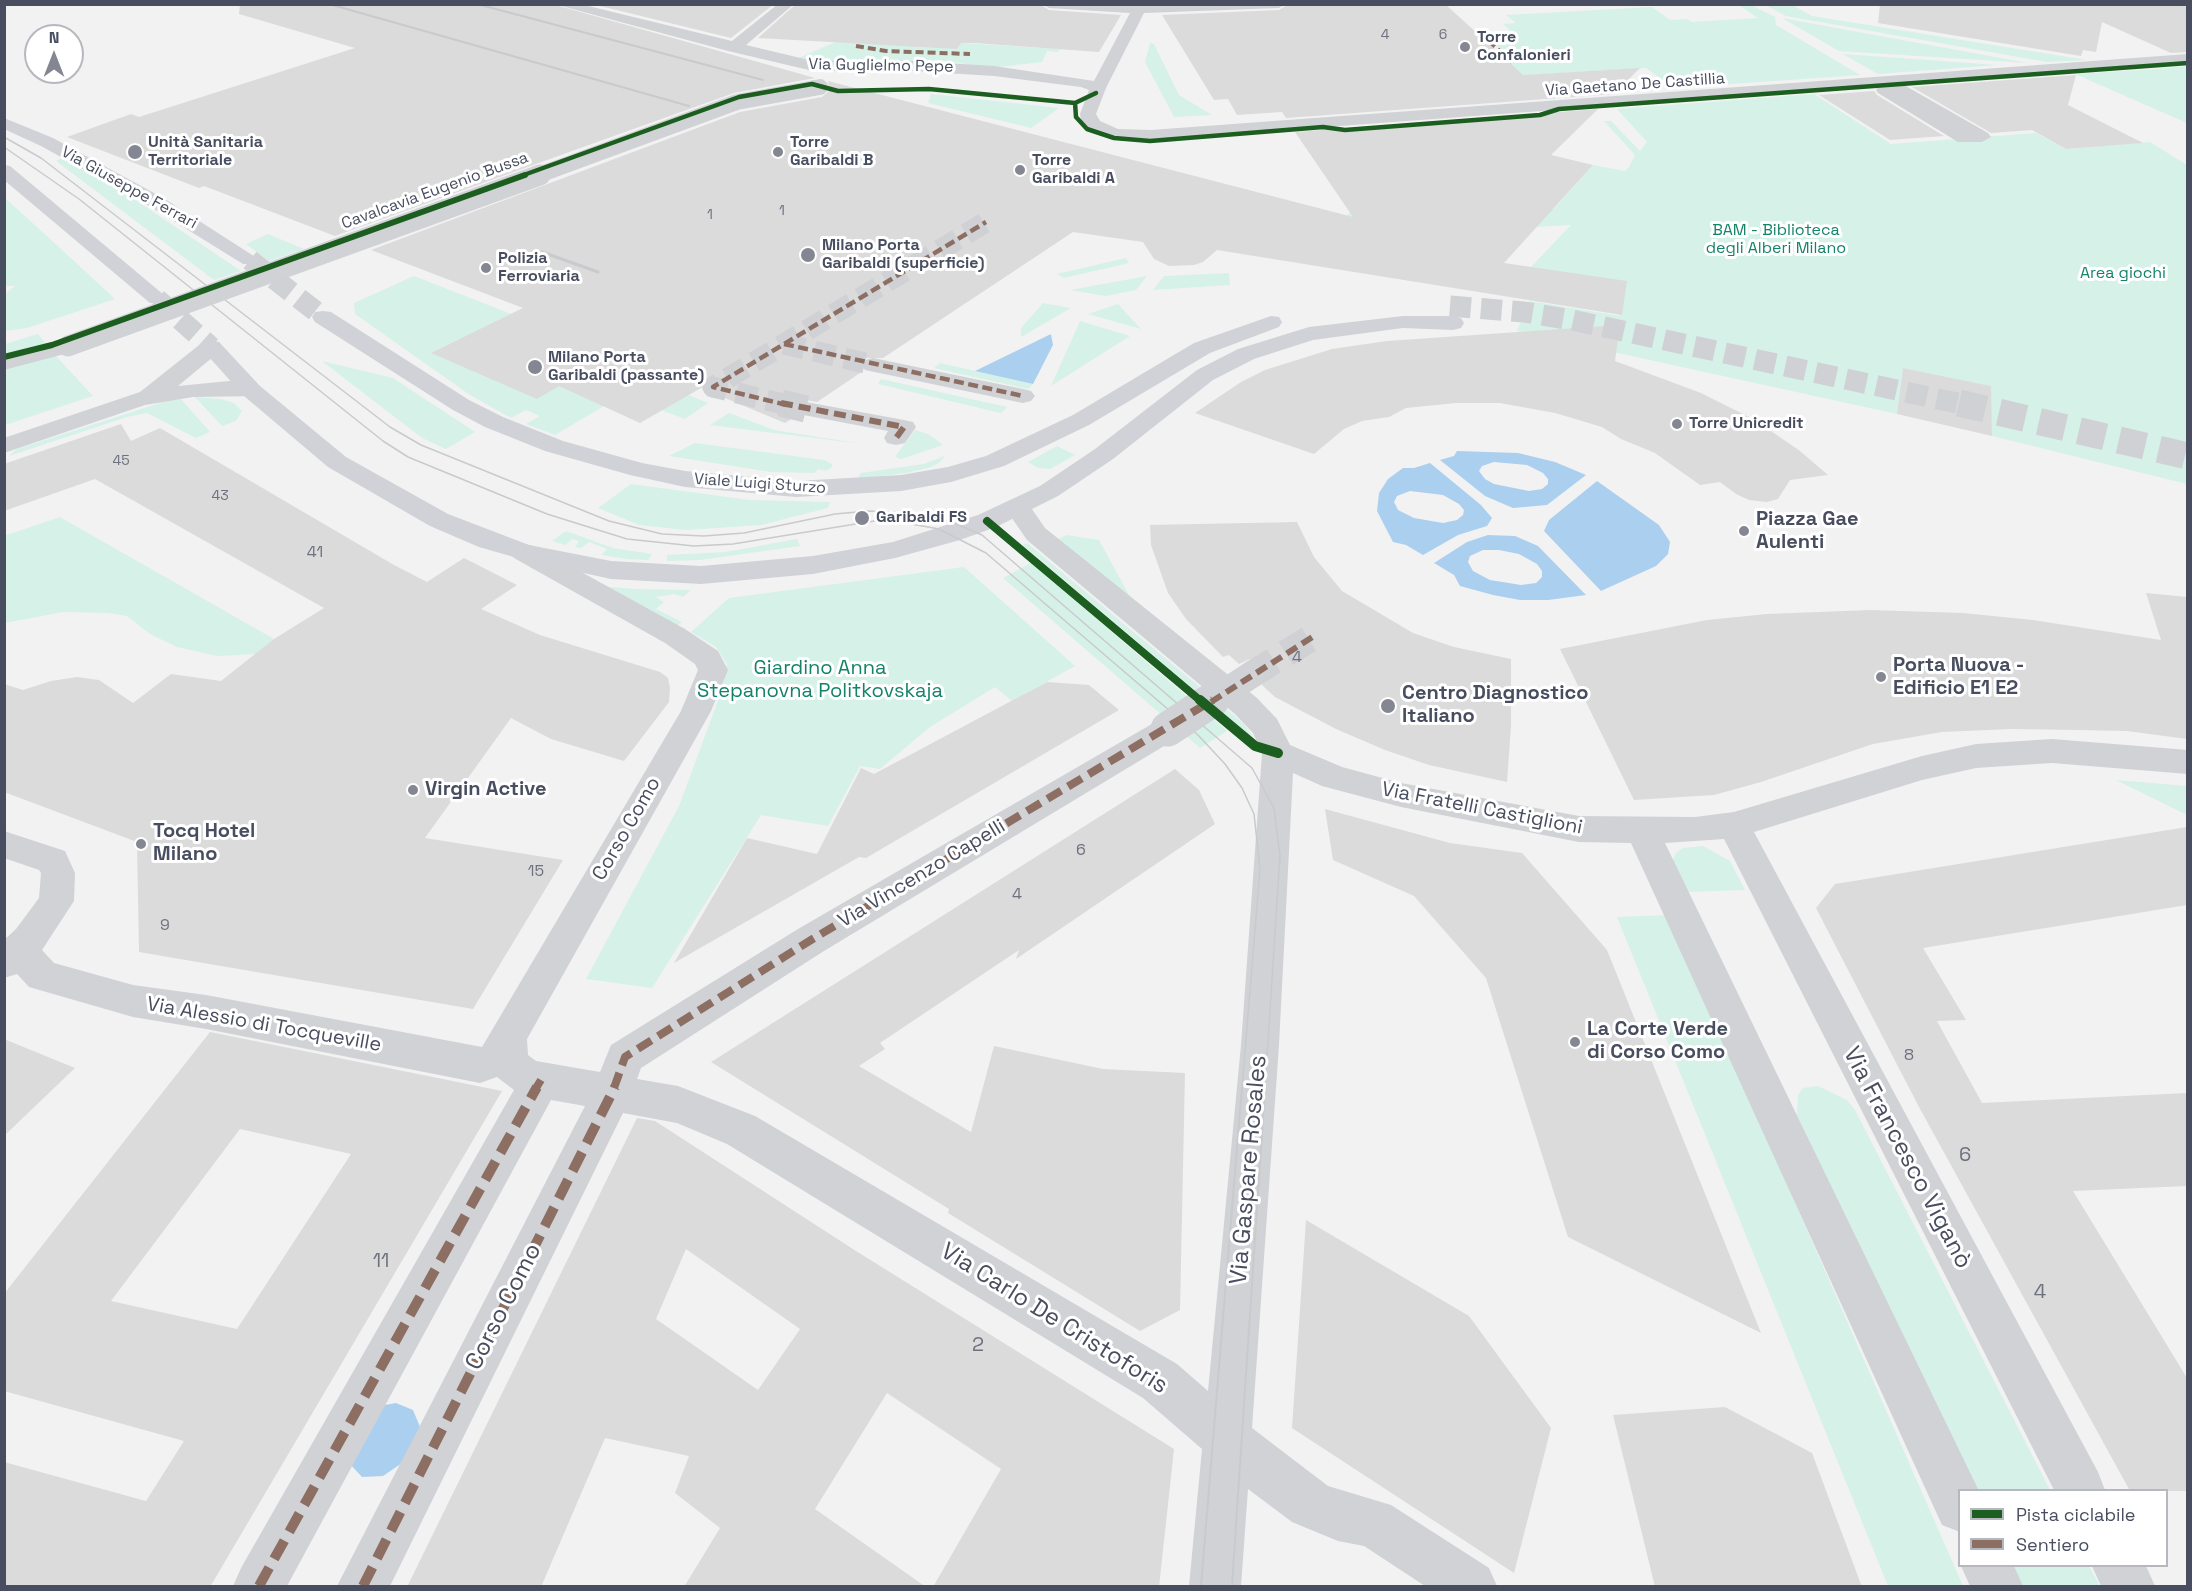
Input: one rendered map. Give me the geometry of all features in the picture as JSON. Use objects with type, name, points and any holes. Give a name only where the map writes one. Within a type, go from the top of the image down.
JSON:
[{"type":"main road","name":"Via Giuseppe Ferrari","points":[[4,123],[47,142],[166,207],[250,260]]},
{"type":"main road","points":[[4,170],[157,299]]},
{"type":"main road","name":"Viale Luigi Sturzo","points":[[211,347],[252,391],[324,452],[374,485],[448,524],[524,552],[611,570],[655,574],[777,570],[895,550],[967,528],[1007,478],[1081,420],[1202,348],[1249,329],[1333,310],[1387,306],[1451,314],[1309,334],[1246,354],[1218,367],[1193,384],[1075,476],[1007,478],[919,481],[848,489],[796,489],[739,485],[639,470],[554,447],[494,422],[401,369],[323,317]]},
{"type":"street","name":"Via Guglielmo Pepe","points":[[561,4],[813,66],[951,68],[1050,78],[1084,83],[1098,88]]},
{"type":"street","points":[[733,48],[787,4]]},
{"type":"street","points":[[1049,4],[1141,7],[1279,4]]},
{"type":"street","points":[[1098,88],[1141,7]]},
{"type":"street","name":"Via Gaetano De Castillia","points":[[1098,88],[1088,114],[1089,120],[1115,134],[1151,135],[2187,59]]},
{"type":"street","name":"Cavalcavia Eugenio Bussa","points":[[4,363],[68,346],[217,294],[737,102],[786,92],[873,81],[906,80],[1042,91],[1098,88]]},
{"type":"street","points":[[1902,89],[1982,137],[1964,138],[1884,90],[1902,89]]},
{"type":"street","points":[[140,399],[181,373],[211,347]]},
{"type":"street","points":[[873,365],[1023,396]]},
{"type":"street","points":[[4,446],[140,399],[193,390],[229,388],[252,391]]},
{"type":"street","points":[[806,409],[904,427],[896,438]]},
{"type":"street","points":[[1007,478],[1036,534],[1255,714],[1266,728],[1278,753]]},
{"type":"street","name":"Viale Luigi Sturzo","points":[[524,552],[675,636],[707,658]]},
{"type":"street","name":"Corso Como","points":[[508,1038],[696,711],[713,670],[707,658]]},
{"type":"street","name":"Via Vincenzo Capelli","points":[[614,1092],[625,1057],[811,940],[1168,729],[1251,675]]},
{"type":"street","name":"Via Fratelli Castiglioni","points":[[1278,753],[1349,782],[1476,812],[1579,829],[1643,832],[1734,825],[1904,773],[1976,756],[2052,751],[2187,762]]},
{"type":"street","name":"Via Gaspare Rosales","points":[[1215,1587],[1260,1045],[1278,753]]},
{"type":"street","name":"Via Francesco Viganò","points":[[1734,825],[2079,1489]]},
{"type":"street","points":[[1643,832],[1958,1505]]},
{"type":"street","name":"Via Alessio di Tocqueville","points":[[4,844],[53,861],[58,873],[56,901],[29,940],[12,956],[42,976],[133,1001],[206,1012],[480,1065],[495,1060],[508,1038]]},
{"type":"street","points":[[508,1038],[508,1059],[513,1067],[527,1077],[614,1092]]},
{"type":"street","points":[[259,1587],[542,1080]]},
{"type":"street","name":"Corso Como","points":[[363,1587],[614,1092]]},
{"type":"street","name":"Via Carlo De Cristoforis","points":[[614,1092],[678,1105],[741,1130],[1160,1381],[1228,1437],[1261,1468],[1310,1504],[1338,1516],[1373,1523],[1471,1587]]},
{"type":"street","points":[[1987,1567],[1997,1587]]},
{"type":"street","points":[[2119,1567],[2129,1587]]},
{"type":"green space","points":[[1739,5],[1751,5],[1775,17],[1776,25],[1860,75],[1673,88],[1646,68],[1525,75],[1532,82],[1488,59],[1509,57],[1483,33],[1511,31],[1503,24],[1516,23],[1506,15],[1652,7],[1670,20],[1687,19],[1692,22],[1758,18]]},
{"type":"green space","points":[[1765,5],[1792,5],[1812,16],[2087,60],[2047,62],[1786,16]]},
{"type":"green space","points":[[1782,18],[2028,63],[1839,51]]},
{"type":"green space","points":[[865,29],[914,40],[1060,49],[1058,52],[1047,51],[1042,62],[990,68],[947,61],[805,63],[794,60]]},
{"type":"green space","points":[[1150,43],[1154,44],[1179,95],[1212,115],[1174,117],[1145,62]]},
{"type":"green space","points":[[1843,54],[1998,65],[1878,74]]},
{"type":"green space","points":[[2187,66],[2187,123],[2075,74],[2157,69]]},
{"type":"green space","points":[[931,94],[1059,108],[1031,128],[928,103]]},
{"type":"green space","name":"BAM - Biblioteca degli Alberi Milano","points":[[1814,94],[1891,144],[2036,133],[2066,149],[2150,142],[2187,165],[2187,484],[1992,436],[1990,386],[1903,368],[1897,414],[1517,331],[1521,322],[1514,321],[1529,301],[1621,316],[1531,267],[1571,225],[1424,233],[1347,216],[1353,208],[1553,210],[1593,165],[1625,171],[1629,167],[1635,155],[1604,121],[1611,121],[1640,151],[1647,142],[1617,109]]},
{"type":"green space","points":[[62,158],[131,197],[241,271],[214,280],[56,161]]},
{"type":"green space","points":[[4,197],[115,299],[27,328],[5,331],[5,294],[15,286],[5,286]]},
{"type":"green space","points":[[268,234],[304,249],[269,261],[246,244]]},
{"type":"green space","points":[[1126,258],[1129,263],[1064,278],[1057,274]]},
{"type":"green space","points":[[1229,273],[1230,285],[1153,290],[1164,276]]},
{"type":"green space","points":[[414,276],[652,369],[653,377],[555,435],[526,424],[540,416],[526,410],[511,418],[470,395],[355,314],[354,303]],"holes":[[[457,340],[477,349],[451,362],[432,353]]]},
{"type":"green space","points":[[1147,276],[1136,290],[1106,296],[1070,290]]},
{"type":"green space","points":[[1043,303],[1071,308],[1021,337],[1021,328]]},
{"type":"green space","points":[[1118,304],[1141,329],[1088,314]]},
{"type":"green space","points":[[1080,321],[1130,336],[1051,386]]},
{"type":"green space","points":[[38,334],[47,345],[5,356],[5,344]]},
{"type":"green space","points":[[55,355],[93,396],[5,425],[5,368]]},
{"type":"green space","points":[[322,361],[393,378],[475,432],[446,449],[422,438]]},
{"type":"green space","points":[[940,363],[1033,384],[1028,389],[934,368]]},
{"type":"green space","points":[[881,379],[1007,407],[1001,413],[878,384]]},
{"type":"green space","points":[[661,384],[708,403],[685,419],[635,400]]},
{"type":"green space","points":[[195,397],[221,399],[234,403],[242,411],[236,421],[222,426]]},
{"type":"green space","points":[[181,399],[210,432],[196,438],[147,413],[127,417],[9,456],[17,449],[166,401]]},
{"type":"green space","points":[[729,413],[774,430],[863,444],[710,425]]},
{"type":"green space","points":[[915,430],[930,435],[943,445],[901,459],[895,457]]},
{"type":"green space","points":[[695,443],[824,460],[832,464],[832,467],[826,471],[818,469],[815,473],[771,472],[669,456]]},
{"type":"green space","points":[[1057,446],[1075,455],[1050,469],[1038,468],[1028,462]]},
{"type":"green space","points":[[945,456],[931,467],[906,473],[857,479],[861,473],[924,464]]},
{"type":"green space","points":[[631,484],[749,500],[830,502],[828,508],[761,525],[686,530],[639,525],[598,508]]},
{"type":"green space","points":[[60,517],[274,639],[256,654],[217,656],[177,647],[150,634],[127,616],[108,613],[63,612],[5,623],[4,536]]},
{"type":"green space","points":[[566,531],[613,548],[652,554],[648,560],[627,559],[601,555],[607,549],[589,542],[581,548],[575,547],[579,541],[573,539],[565,545],[552,541]]},
{"type":"green space","points":[[1066,535],[1099,540],[1130,597],[1054,542]]},
{"type":"green space","points":[[797,539],[800,546],[700,560],[667,561],[667,555],[725,552]]},
{"type":"green space","points":[[1027,543],[1244,724],[1256,742],[1023,545]]},
{"type":"green space","points":[[1031,563],[1227,731],[1200,748],[1003,578]]},
{"type":"green space","name":"Giardino Anna Stepanovna Politkovskaja","points":[[964,567],[1075,666],[1012,701],[995,687],[930,727],[880,769],[860,766],[828,826],[761,815],[652,988],[586,979],[679,806],[719,698],[727,664],[716,647],[691,632],[729,598]]},
{"type":"green space","points":[[598,586],[691,590],[683,597],[674,594],[656,597],[664,602],[656,609],[682,622],[676,627]]},
{"type":"green space","points":[[2116,780],[2187,786],[2187,815]]},
{"type":"green space","points":[[1703,846],[1730,861],[1745,890],[1685,892],[1672,862],[1676,853],[1683,848]]},
{"type":"green space","points":[[1669,915],[1963,1586],[1888,1586],[1617,917]]},
{"type":"green space","points":[[1818,1086],[1847,1100],[1855,1110],[2049,1489],[1972,1489],[1797,1115],[1798,1095],[1803,1088]]},
{"type":"green space","points":[[2008,1567],[2090,1567],[2100,1586],[2017,1586]]},
{"type":"water","points":[[1051,334],[1053,345],[1033,384],[975,371]]},
{"type":"water","points":[[1457,451],[1518,453],[1555,462],[1586,475],[1547,505],[1513,508],[1485,496],[1440,460],[1454,456]],"holes":[[[1494,462],[1527,465],[1543,473],[1548,479],[1548,484],[1542,489],[1529,491],[1494,484],[1485,479],[1479,471],[1482,466]]]},
{"type":"water","points":[[1430,463],[1481,505],[1492,518],[1487,526],[1458,535],[1423,555],[1406,545],[1393,542],[1377,511],[1379,493],[1388,479],[1403,468],[1414,468]],"holes":[[[1410,491],[1443,495],[1459,504],[1464,510],[1463,515],[1457,520],[1443,523],[1414,518],[1398,510],[1394,502],[1397,496]]]},
{"type":"water","points":[[1597,481],[1659,525],[1670,542],[1668,554],[1656,566],[1601,591],[1544,531],[1549,520]]},
{"type":"water","points":[[1488,535],[1515,536],[1538,546],[1586,595],[1548,600],[1520,600],[1460,586],[1454,575],[1434,563],[1467,542]],"holes":[[[1483,550],[1519,554],[1537,564],[1542,571],[1542,577],[1536,583],[1521,585],[1490,580],[1473,571],[1468,562],[1470,556]]]},
{"type":"water","points":[[396,1403],[413,1410],[420,1427],[405,1461],[383,1476],[362,1477],[349,1463],[385,1405]]},
{"type":"building","points":[[240,4],[552,4],[815,78],[734,93],[335,236],[204,186],[199,188],[67,137],[131,114],[139,117],[355,48],[239,14]]},
{"type":"building","points":[[592,4],[774,4],[731,38]]},
{"type":"building","points":[[796,4],[1040,4],[1049,10],[1121,15],[1099,52],[975,43],[961,43],[957,49],[758,38]]},
{"type":"building","points":[[1288,4],[1445,4],[1523,75],[1640,68],[1614,94],[1286,118],[1282,112],[1237,115],[1228,99],[1214,100],[1162,15],[1279,10]]},
{"type":"building","points":[[1880,4],[2187,4],[2187,52],[2171,53],[2102,22],[2096,52],[2083,50],[2081,56],[1878,23]]},
{"type":"building","points":[[2076,75],[2068,105],[2143,143],[2066,149],[2032,130],[1991,133],[1912,87]]},
{"type":"building","points":[[828,81],[1353,217],[1295,132],[1598,109],[1551,155],[1593,165],[1504,263],[1627,281],[1622,315],[1217,250],[1203,262],[1194,265],[1169,266],[1154,259],[1143,242],[1073,232],[883,358],[864,358],[860,364],[863,371],[817,402],[805,400],[796,403],[792,409],[796,416],[785,423],[701,388],[640,423],[559,386],[537,399],[431,353],[523,308],[371,250],[740,112],[822,97],[829,91]]},
{"type":"building","points":[[1874,91],[1944,136],[1890,140],[1819,95]]},
{"type":"building","points":[[1620,325],[1615,361],[1701,393],[1755,420],[1800,451],[1828,475],[1790,480],[1778,499],[1767,502],[1749,500],[1720,482],[1700,485],[1655,453],[1621,439],[1602,427],[1555,413],[1500,403],[1456,403],[1406,408],[1389,417],[1362,421],[1344,429],[1314,454],[1195,413],[1241,382],[1265,370],[1332,349],[1387,341]]},
{"type":"building","points":[[1903,368],[1991,386],[1992,436],[1897,414]]},
{"type":"building","points":[[121,424],[131,441],[160,428],[427,582],[464,558],[517,585],[481,609],[540,635],[660,672],[668,678],[669,702],[624,761],[551,739],[511,718],[425,838],[563,860],[473,1009],[139,952],[137,842],[4,792],[4,684],[23,690],[51,681],[77,677],[99,680],[133,703],[171,674],[221,681],[274,639],[324,608],[95,479],[4,511],[4,464]]},
{"type":"building","points":[[1297,522],[1314,557],[1342,591],[1413,633],[1454,647],[1511,659],[1511,726],[1507,782],[1429,765],[1385,750],[1336,729],[1275,697],[1262,685],[1267,674],[1259,661],[1250,659],[1239,664],[1229,655],[1223,657],[1186,619],[1168,593],[1151,545],[1150,525]]},
{"type":"building","name":"Porta Nuova - Edificio E1 E2","points":[[2146,593],[2187,597],[2187,739],[2127,731],[2012,729],[1942,732],[1873,744],[1761,782],[1714,795],[1634,800],[1560,649],[1707,620],[1767,614],[1871,610],[1963,613],[2033,620],[2161,640]]},
{"type":"building","points":[[1047,682],[1089,685],[1119,710],[866,858],[859,857],[674,963],[747,838],[817,854],[861,768],[874,774]]},
{"type":"building","points":[[1175,769],[1199,790],[1215,824],[1016,959],[1019,950],[880,1043],[885,1049],[859,1066],[971,1132],[994,1046],[1103,1069],[1185,1073],[1180,1310],[1140,1331],[948,1213],[949,1209],[711,1062]]},
{"type":"building","name":"La Corte Verde di Corso Como","points":[[1325,809],[1450,843],[1522,853],[1607,950],[1761,1333],[1568,1237],[1486,978],[1414,896],[1333,860]]},
{"type":"building","points":[[2187,827],[2187,905],[1923,948],[1966,1020],[1937,1021],[1982,1103],[2187,1093],[2187,1186],[2073,1191],[2187,1378],[2187,1491],[2129,1489],[1919,1107],[1816,908],[1835,884]]},
{"type":"building","points":[[210,1032],[502,1091],[210,1587],[4,1587],[4,1462],[146,1501],[184,1441],[4,1391],[4,1294]],"holes":[[[240,1129],[351,1154],[237,1329],[111,1301]]]},
{"type":"building","points":[[4,1039],[75,1068],[4,1136]]},
{"type":"building","points":[[637,1118],[655,1121],[856,1251],[1174,1449],[1159,1587],[933,1587],[1001,1469],[887,1393],[815,1509],[926,1587],[684,1587],[720,1528],[675,1493],[689,1456],[605,1438],[541,1587],[407,1587]],"holes":[[[686,1249],[800,1329],[758,1390],[656,1319]]]},
{"type":"building","points":[[1306,1220],[1469,1316],[1551,1428],[1514,1573],[1292,1428]]},
{"type":"building","points":[[1725,1407],[1812,1453],[1862,1587],[1655,1587],[1613,1415]]},
{"type":"tunnel","points":[[784,344],[986,222]]},
{"type":"tunnel","points":[[250,260],[323,317]]},
{"type":"tunnel","points":[[157,299],[211,347]]},
{"type":"tunnel","points":[[1450,306],[1524,312],[1572,320],[1966,405]]},
{"type":"tunnel","points":[[784,344],[873,365]]},
{"type":"tunnel","points":[[784,344],[713,387],[787,405]]},
{"type":"tunnel","points":[[781,403],[806,409]]},
{"type":"tunnel","points":[[1959,403],[2188,456]]},
{"type":"tunnel","points":[[1251,675],[1314,636]]},
{"type":"tram line","points":[[4,137],[41,158],[390,427],[421,445],[609,521],[662,534],[704,536],[744,533],[835,514],[868,511],[916,513],[954,523],[982,535],[1252,768],[1274,808],[1280,856],[1265,1088]]},
{"type":"tram line","points":[[4,147],[79,199],[383,441],[408,457],[547,514],[627,539],[694,546],[733,544],[874,521],[900,522],[939,529],[986,553],[1198,735],[1225,764],[1242,788],[1254,814],[1260,869],[1242,1088]]},
{"type":"tram line","points":[[1201,1586],[1242,1087]]},
{"type":"tram line","points":[[1232,1586],[1265,1087]]},
{"type":"railway","points":[[329,4],[689,106]]},
{"type":"railway","points":[[477,4],[763,80]]},
{"type":"railway","points":[[542,252],[598,272]]},
{"type":"marked path","points":[[1480,33],[1512,62]]},
{"type":"marked path","points":[[856,46],[886,51],[970,54]]},
{"type":"marked path","points":[[896,438],[904,427],[806,409],[713,387],[986,222]]},
{"type":"marked path","points":[[784,344],[1023,396]]},
{"type":"marked path","points":[[363,1586],[613,1092],[625,1057],[811,940],[1168,729],[1314,636]]},
{"type":"marked path","points":[[259,1586],[541,1080]]},
{"type":"cycle path","points":[[1075,103],[1076,117],[1087,129],[1114,138],[1150,141],[1323,127],[1345,130],[1540,115],[1559,109],[2188,63]]},
{"type":"cycle path","points":[[4,357],[52,345],[739,97],[812,84],[838,91],[929,89],[1075,103],[1096,93]]},
{"type":"cycle path","points":[[987,521],[1255,746],[1278,753]]},
{"type":"place","name":"Torre Confalonieri","points":[[1465,47]]},
{"type":"place","name":"Unità Sanitaria Territoriale","points":[[135,152]]},
{"type":"place","name":"Torre Garibaldi B","points":[[778,152]]},
{"type":"place","name":"Torre Garibaldi A","points":[[1020,170]]},
{"type":"place","name":"Milano Porta Garibaldi (superficie)","points":[[808,255]]},
{"type":"place","name":"Polizia Ferroviaria","points":[[486,268]]},
{"type":"place","name":"Milano Porta Garibaldi (passante)","points":[[535,367]]},
{"type":"place","name":"Torre Unicredit","points":[[1677,424]]},
{"type":"place","name":"Garibaldi FS","points":[[862,518]]},
{"type":"place","name":"Piazza Gae Aulenti","points":[[1744,531]]},
{"type":"place","name":"Porta Nuova - Edificio E1 E2","points":[[1881,677]]},
{"type":"place","name":"Centro Diagnostico Italiano","points":[[1388,706]]},
{"type":"place","name":"Virgin Active","points":[[413,790]]},
{"type":"place","name":"Tocq Hotel Milano","points":[[141,844]]},
{"type":"place","name":"La Corte Verde di Corso Como","points":[[1575,1042]]},
{"type":"park label","name":"Area giochi","points":[[2123,274]]}]
